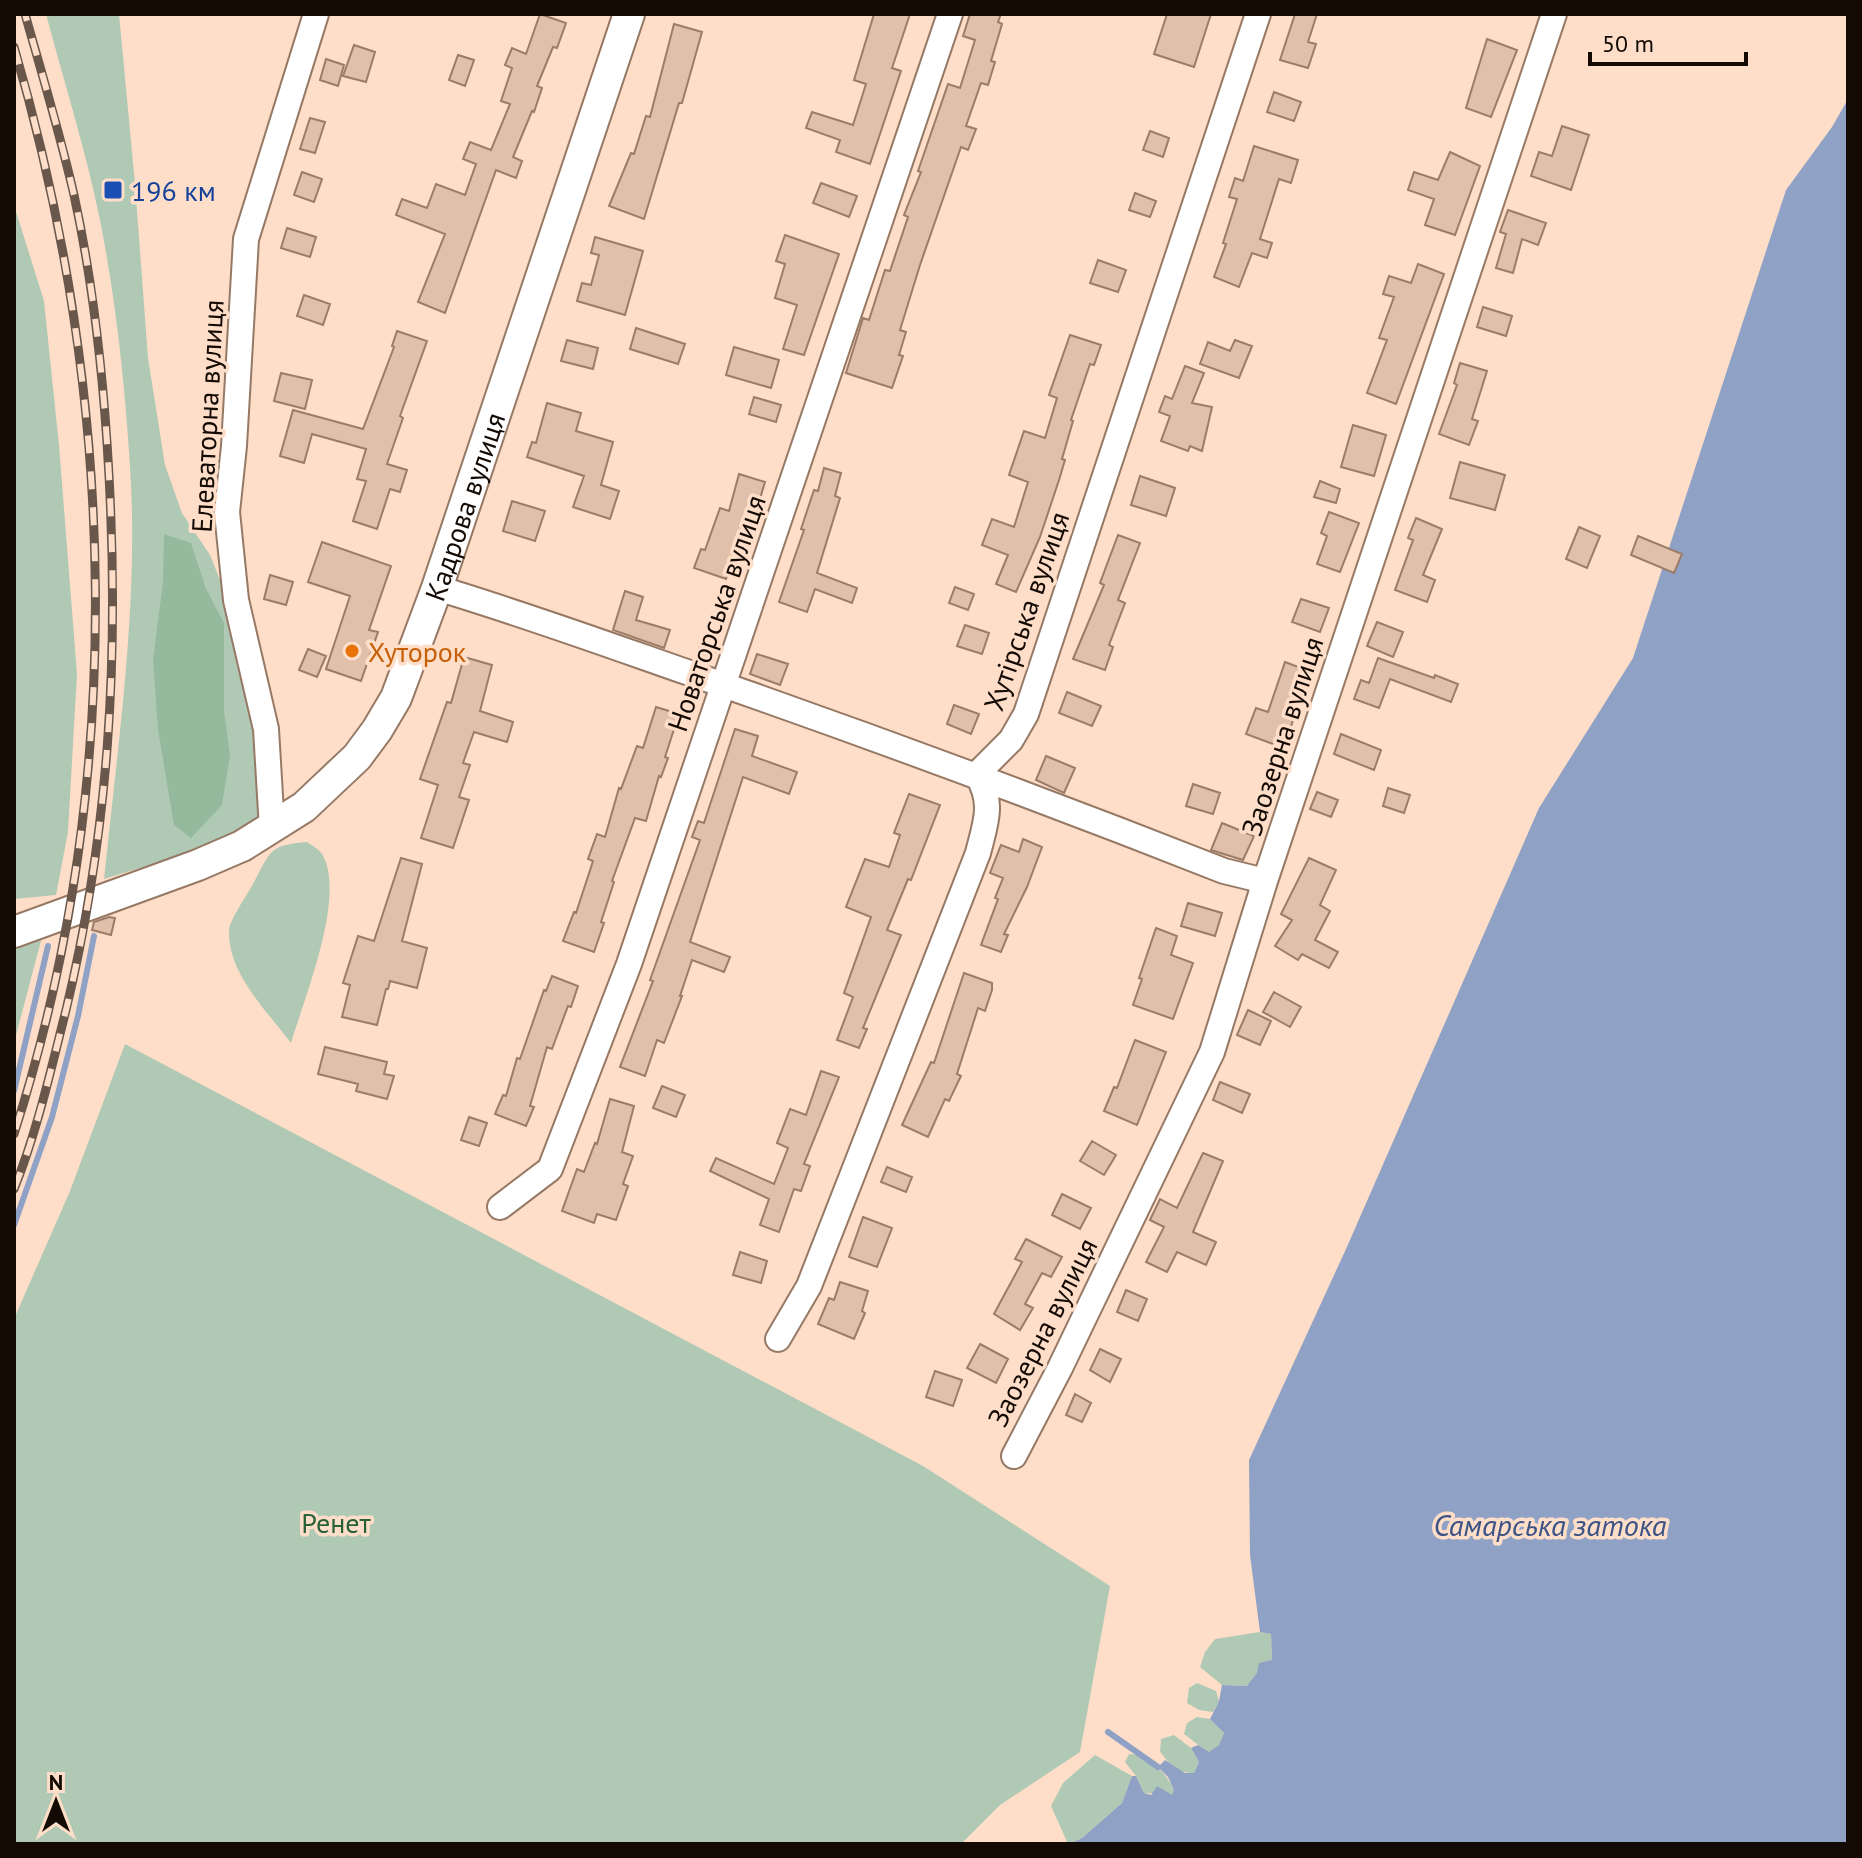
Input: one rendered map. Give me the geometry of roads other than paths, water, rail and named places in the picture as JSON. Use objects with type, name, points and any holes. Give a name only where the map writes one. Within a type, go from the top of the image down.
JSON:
[{"type":"street","name":"Елеваторна вулиця","points":[[272,829],[266,729],[236,600],[227,512],[234,446],[246,239],[316,14]]},
{"type":"street","name":"Кадрова вулиця","points":[[14,932],[198,865],[272,829],[335,780],[377,730],[396,698],[437,588],[629,14]]},
{"type":"street","name":"Новаторська вулиця","points":[[500,1207],[550,1169],[629,964],[950,14]]},
{"type":"street","name":"Хутірська вулиця","points":[[977,774],[1011,740],[1026,714],[1258,14]]},
{"type":"street","name":"Заозерна вулиця","points":[[1014,1456],[1060,1368],[1212,1052],[1265,881],[1554,14]]},
{"type":"street","points":[[437,588],[509,610],[977,774],[1224,871],[1265,881]]},
{"type":"street","points":[[778,1339],[809,1286],[978,853],[988,809],[986,791],[977,774]]},
{"type":"water","name":"Самарська затока","points":[[1848,99],[1848,1844],[1069,1844],[1082,1838],[1122,1803],[1132,1776],[1136,1776],[1144,1793],[1151,1795],[1157,1786],[1172,1795],[1174,1790],[1168,1777],[1158,1767],[1165,1760],[1185,1773],[1194,1773],[1199,1762],[1191,1748],[1198,1745],[1209,1752],[1219,1745],[1224,1733],[1210,1719],[1219,1701],[1222,1685],[1247,1686],[1257,1673],[1259,1663],[1272,1660],[1271,1634],[1260,1632],[1250,1555],[1249,1460],[1346,1249],[1539,808],[1633,658],[1786,190],[1832,127]]},
{"type":"waterway","points":[[14,1225],[52,1117],[78,1016],[94,936]]},
{"type":"waterway","points":[[14,1091],[48,946]]},
{"type":"waterway","points":[[1108,1732],[1158,1767]]},
{"type":"railway","points":[[14,1189],[37,1123],[81,943],[101,811],[113,611],[107,441],[93,300],[74,195],[25,14]]},
{"type":"railway","points":[[14,47],[48,181],[73,316],[89,453],[95,590],[91,728],[77,864],[51,1000],[14,1134]]},
{"type":"place","name":"196 км","points":[[113,190]]},
{"type":"place","name":"Хуторок","points":[[352,651]]},
{"type":"park label","name":"Ренет","points":[[336,1522]]}]
